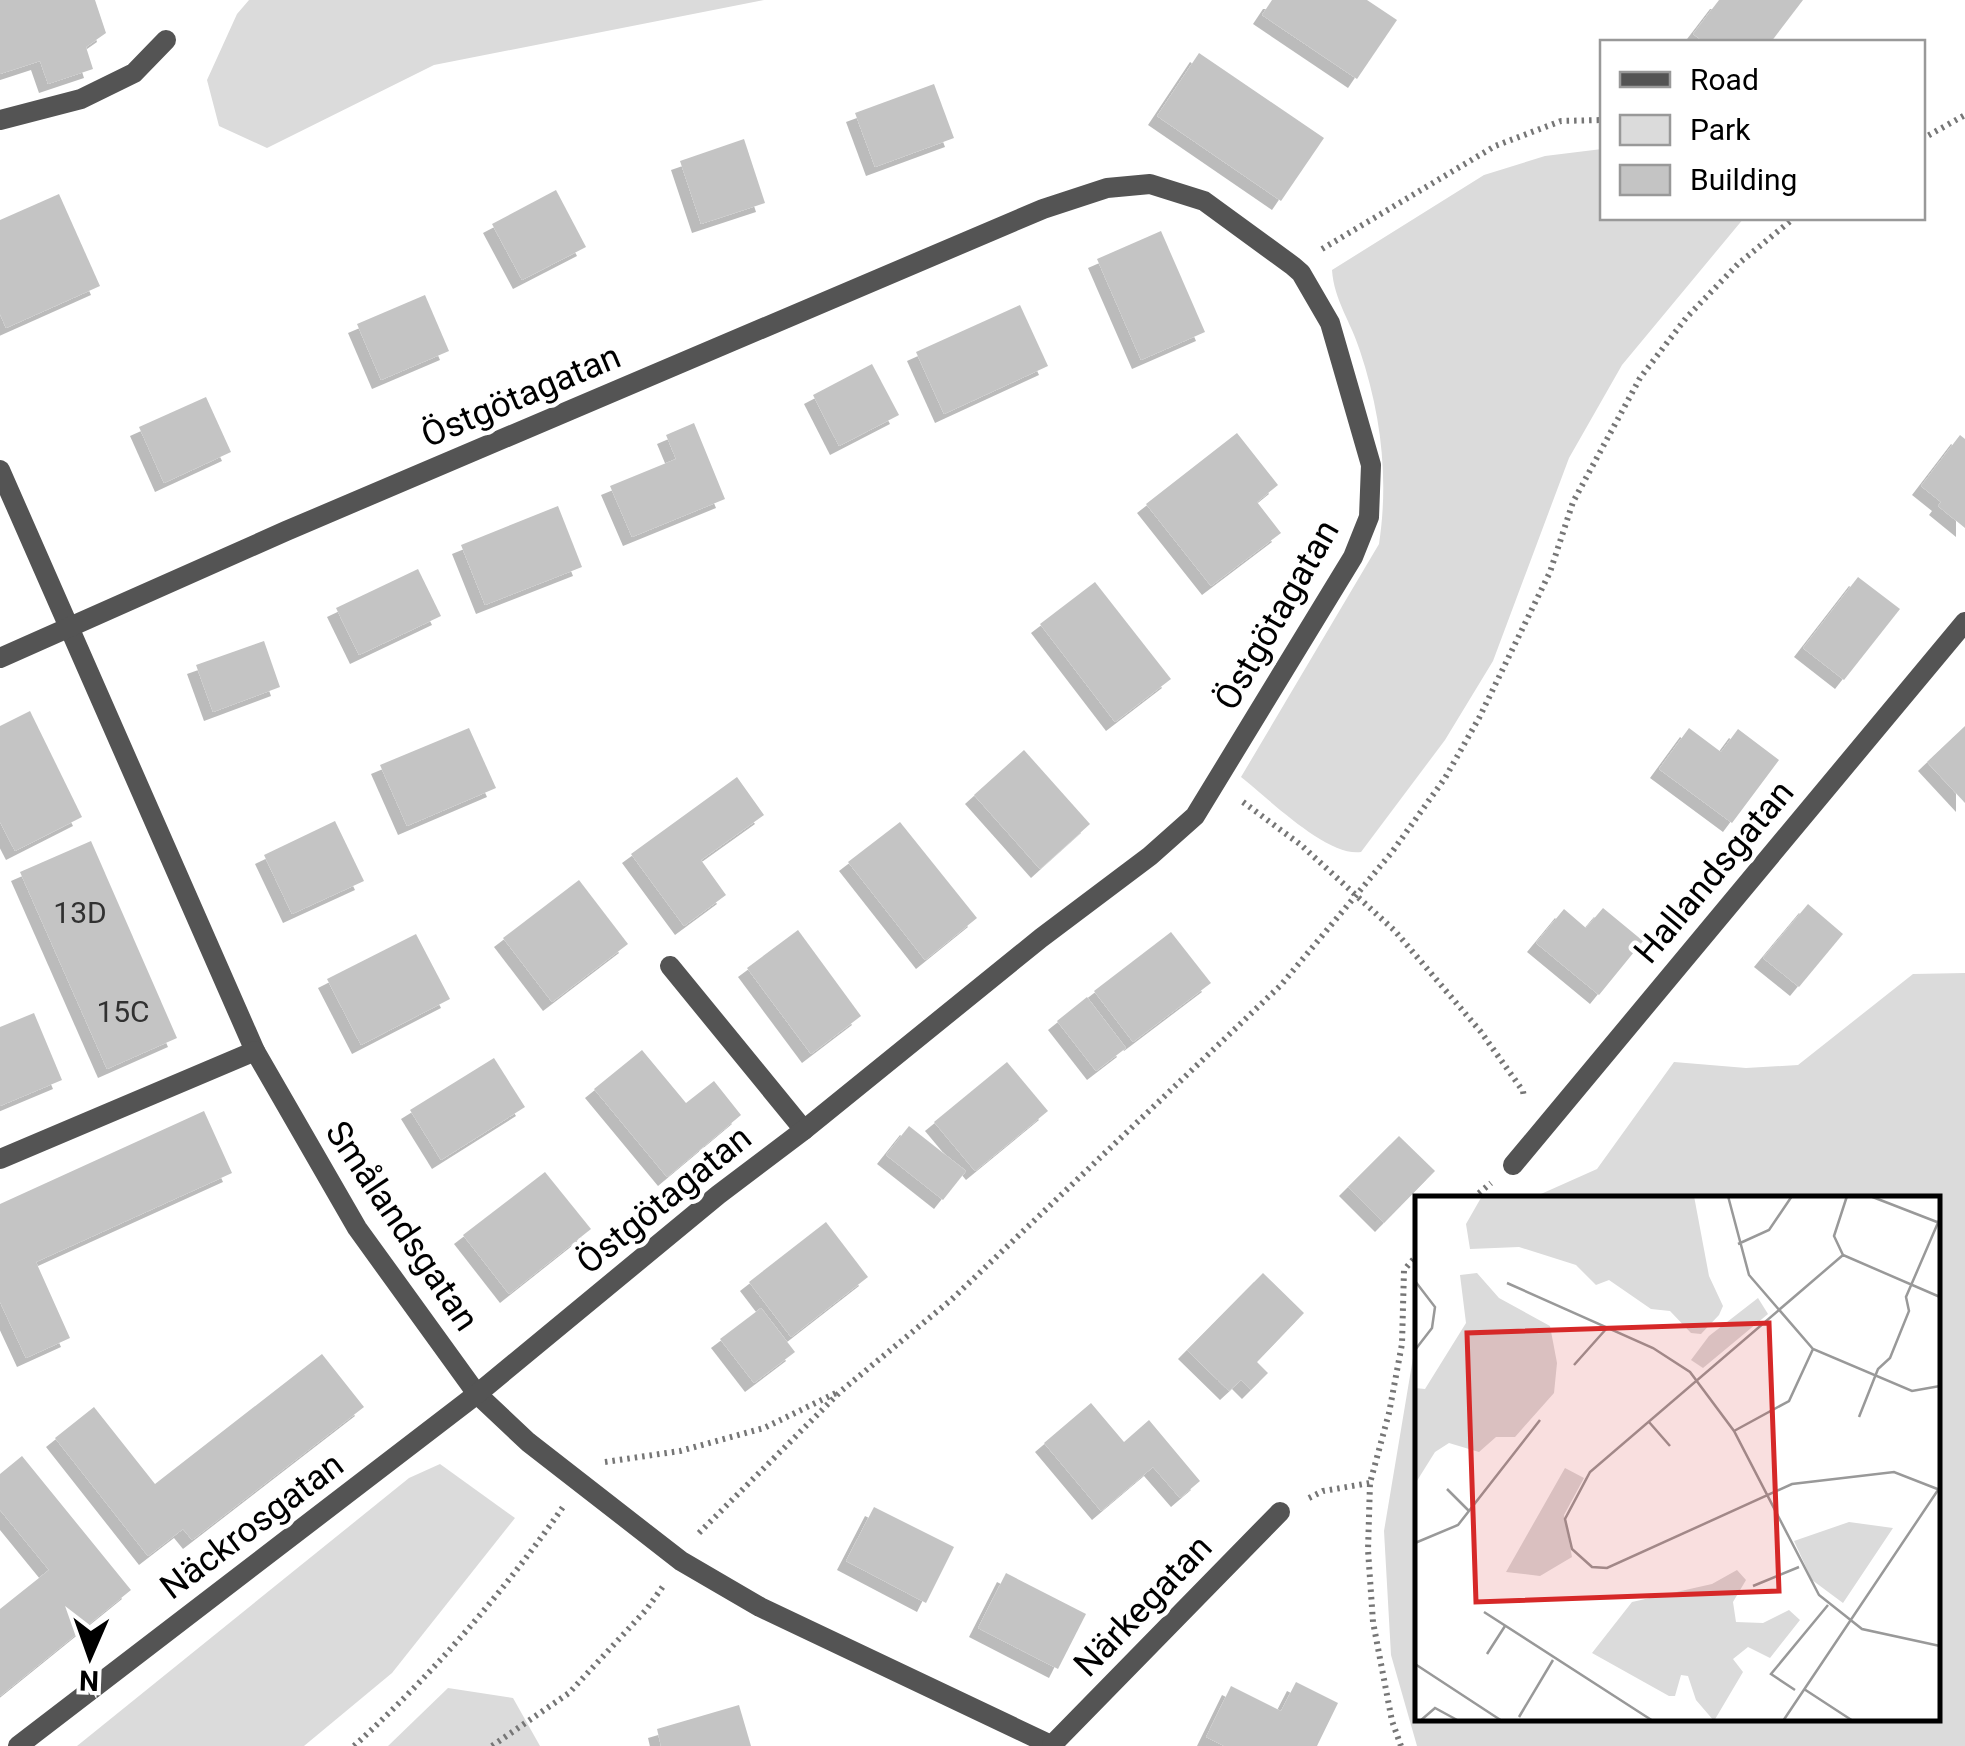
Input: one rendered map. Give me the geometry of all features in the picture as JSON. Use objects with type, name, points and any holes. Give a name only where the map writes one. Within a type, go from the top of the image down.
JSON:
[{"type":"street","points":[[0,120],[81,100],[134,73],[166,40]]},
{"type":"street","name":"Östgötagatan","points":[[0,658],[855,288],[1043,209],[1107,188],[1150,184],[1204,201],[1301,274],[1330,323],[1371,465],[1370,518],[1353,557],[1194,816],[1150,856],[718,1195],[477,1394]]},
{"type":"street","name":"Smålandsgatan","points":[[0,470],[255,1051],[356,1228],[477,1394],[580,1484],[681,1560],[760,1607],[1053,1746]]},
{"type":"street","name":"Hallandsgatan","points":[[1513,1165],[1965,622]]},
{"type":"street","points":[[670,966],[804,1130]]},
{"type":"street","points":[[0,1159],[255,1051]]},
{"type":"street","name":"Näckrosgatan","points":[[18,1746],[477,1394]]},
{"type":"street","name":"Närkegatan","points":[[1053,1746],[1280,1512]]},
{"type":"path","points":[[1925,137],[1965,115]]},
{"type":"path","points":[[1292,266],[1495,146],[1561,121],[1600,120]]},
{"type":"path","points":[[492,1746],[569,1693],[646,1610],[698,1534],[841,1391],[951,1300],[1281,985],[1392,852],[1445,778],[1479,718],[1550,572],[1573,502],[1640,378],[1686,318],[1738,264],[1792,220]]},
{"type":"path","points":[[1219,780],[1358,894],[1395,931],[1482,1032],[1523,1091],[1525,1103]]},
{"type":"path","points":[[1401,1746],[1392,1722],[1373,1622],[1368,1550],[1370,1483],[1390,1413],[1402,1344],[1404,1270],[1415,1257]]},
{"type":"path","points":[[354,1746],[395,1709],[488,1606],[580,1484],[607,1460],[680,1451],[764,1428],[841,1391]]},
{"type":"path","points":[[1280,1512],[1323,1491],[1370,1483]]},
{"type":"green space","points":[[249,0],[764,0],[434,65],[267,148],[219,126],[207,80],[237,14]]},
{"type":"green space","points":[[1600,149],[1600,220],[1742,220],[1622,365],[1569,458],[1493,661],[1445,740],[1361,852],[1347,851],[1315,836],[1241,777],[1379,544],[1383,471],[1378,422],[1367,375],[1332,270],[1484,175],[1545,156]]},
{"type":"green space","points":[[1965,973],[1965,1746],[1417,1746],[1391,1655],[1384,1531],[1415,1346],[1415,1721],[1940,1721],[1940,1196],[1536,1196],[1597,1169],[1674,1062],[1746,1068],[1798,1065],[1913,974]]},
{"type":"green space","points":[[440,1464],[515,1518],[392,1673],[304,1746],[77,1746],[409,1478]]},
{"type":"green space","points":[[448,1688],[513,1698],[540,1746],[388,1746]]},
{"type":"building","points":[[0,0],[95,0],[106,33],[86,47],[93,69],[48,84],[40,61],[0,74]]},
{"type":"building","points":[[1272,0],[1367,0],[1397,20],[1357,79],[1262,15]]},
{"type":"building","points":[[1719,0],[1803,0],[1773,40],[1701,40],[1693,34]]},
{"type":"building","points":[[1199,53],[1324,138],[1281,201],[1157,116]]},
{"type":"building","points":[[934,84],[954,138],[875,167],[855,113]]},
{"type":"building","points":[[744,139],[765,203],[701,224],[680,161]]},
{"type":"building","points":[[556,190],[586,247],[522,280],[492,224]]},
{"type":"building","points":[[59,194],[100,286],[6,328],[0,314],[0,220]]},
{"type":"building","points":[[1161,231],[1205,332],[1141,360],[1097,259]]},
{"type":"building","points":[[425,295],[449,351],[381,380],[357,324]]},
{"type":"building","points":[[1020,305],[1048,366],[944,414],[916,352]]},
{"type":"building","points":[[872,364],[899,415],[839,446],[813,395]]},
{"type":"building","points":[[206,397],[231,452],[164,483],[139,427]]},
{"type":"building","points":[[694,423],[725,499],[632,537],[610,486],[676,459],[666,435]]},
{"type":"building","points":[[1237,433],[1278,485],[1257,502],[1281,533],[1211,586],[1146,504]]},
{"type":"building","points":[[1960,435],[1965,439],[1965,528],[1921,486]]},
{"type":"building","points":[[558,506],[582,567],[485,605],[461,545]]},
{"type":"building","points":[[418,569],[441,616],[359,655],[336,608]]},
{"type":"building","points":[[1858,577],[1900,609],[1844,680],[1803,648]]},
{"type":"building","points":[[1095,582],[1171,679],[1115,722],[1040,624]]},
{"type":"building","points":[[264,641],[280,687],[213,712],[196,665]]},
{"type":"building","points":[[30,711],[82,817],[15,851],[0,822],[0,726]]},
{"type":"building","points":[[1965,726],[1965,803],[1927,762]]},
{"type":"building","points":[[469,728],[496,788],[407,826],[380,765]]},
{"type":"building","points":[[1689,728],[1721,752],[1738,729],[1779,760],[1732,823],[1659,769]]},
{"type":"building","points":[[1024,750],[1090,824],[1040,869],[974,795]]},
{"type":"building","points":[[737,777],[764,815],[701,860],[726,895],[684,926],[631,854]]},
{"type":"building","points":[[335,821],[364,881],[292,914],[264,855]]},
{"type":"building","points":[[900,822],[977,918],[925,960],[848,862]]},
{"type":"building","points":[[91,841],[177,1038],[107,1069],[20,872]]},
{"type":"building","points":[[579,880],[628,944],[552,1002],[503,938]]},
{"type":"building","points":[[1808,904],[1843,934],[1799,987],[1763,958]]},
{"type":"building","points":[[1603,908],[1643,941],[1599,995],[1536,943],[1564,909],[1586,928]]},
{"type":"building","points":[[798,930],[861,1016],[811,1054],[747,968]]},
{"type":"building","points":[[1171,932],[1211,983],[1133,1042],[1094,991]]},
{"type":"building","points":[[416,934],[450,999],[361,1045],[327,979]]},
{"type":"building","points":[[1087,997],[1126,1048],[1096,1071],[1057,1021]]},
{"type":"building","points":[[34,1013],[62,1080],[0,1106],[0,1027]]},
{"type":"building","points":[[642,1050],[686,1103],[714,1081],[741,1115],[667,1177],[594,1089]]},
{"type":"building","points":[[494,1058],[525,1107],[441,1160],[410,1110]]},
{"type":"building","points":[[1007,1062],[1048,1111],[975,1171],[934,1122]]},
{"type":"building","points":[[204,1111],[232,1173],[36,1262],[70,1338],[26,1358],[0,1302],[0,1204]]},
{"type":"building","points":[[909,1126],[966,1171],[943,1200],[886,1155]]},
{"type":"building","points":[[1399,1136],[1435,1171],[1384,1223],[1348,1187]]},
{"type":"building","points":[[545,1172],[591,1229],[509,1294],[463,1235]]},
{"type":"building","points":[[826,1222],[868,1277],[791,1337],[749,1282]]},
{"type":"building","points":[[1263,1273],[1304,1313],[1257,1362],[1268,1373],[1251,1390],[1241,1380],[1229,1391],[1187,1350]]},
{"type":"building","points":[[761,1308],[795,1352],[754,1383],[720,1339]]},
{"type":"building","points":[[322,1354],[364,1407],[192,1540],[183,1529],[148,1556],[55,1438],[94,1407],[155,1484]]},
{"type":"building","points":[[1091,1403],[1124,1442],[1149,1420],[1200,1481],[1180,1498],[1153,1467],[1101,1511],[1044,1443]]},
{"type":"building","points":[[22,1456],[131,1590],[0,1696],[0,1609],[49,1570],[0,1510],[0,1474]]},
{"type":"building","points":[[874,1507],[954,1547],[926,1603],[846,1561]]},
{"type":"building","points":[[1006,1573],[1086,1614],[1058,1669],[978,1628]]},
{"type":"building","points":[[1296,1682],[1338,1703],[1317,1746],[1224,1746],[1206,1737],[1231,1686],[1281,1711]]},
{"type":"building","points":[[739,1705],[751,1746],[661,1746],[657,1729]]}]
